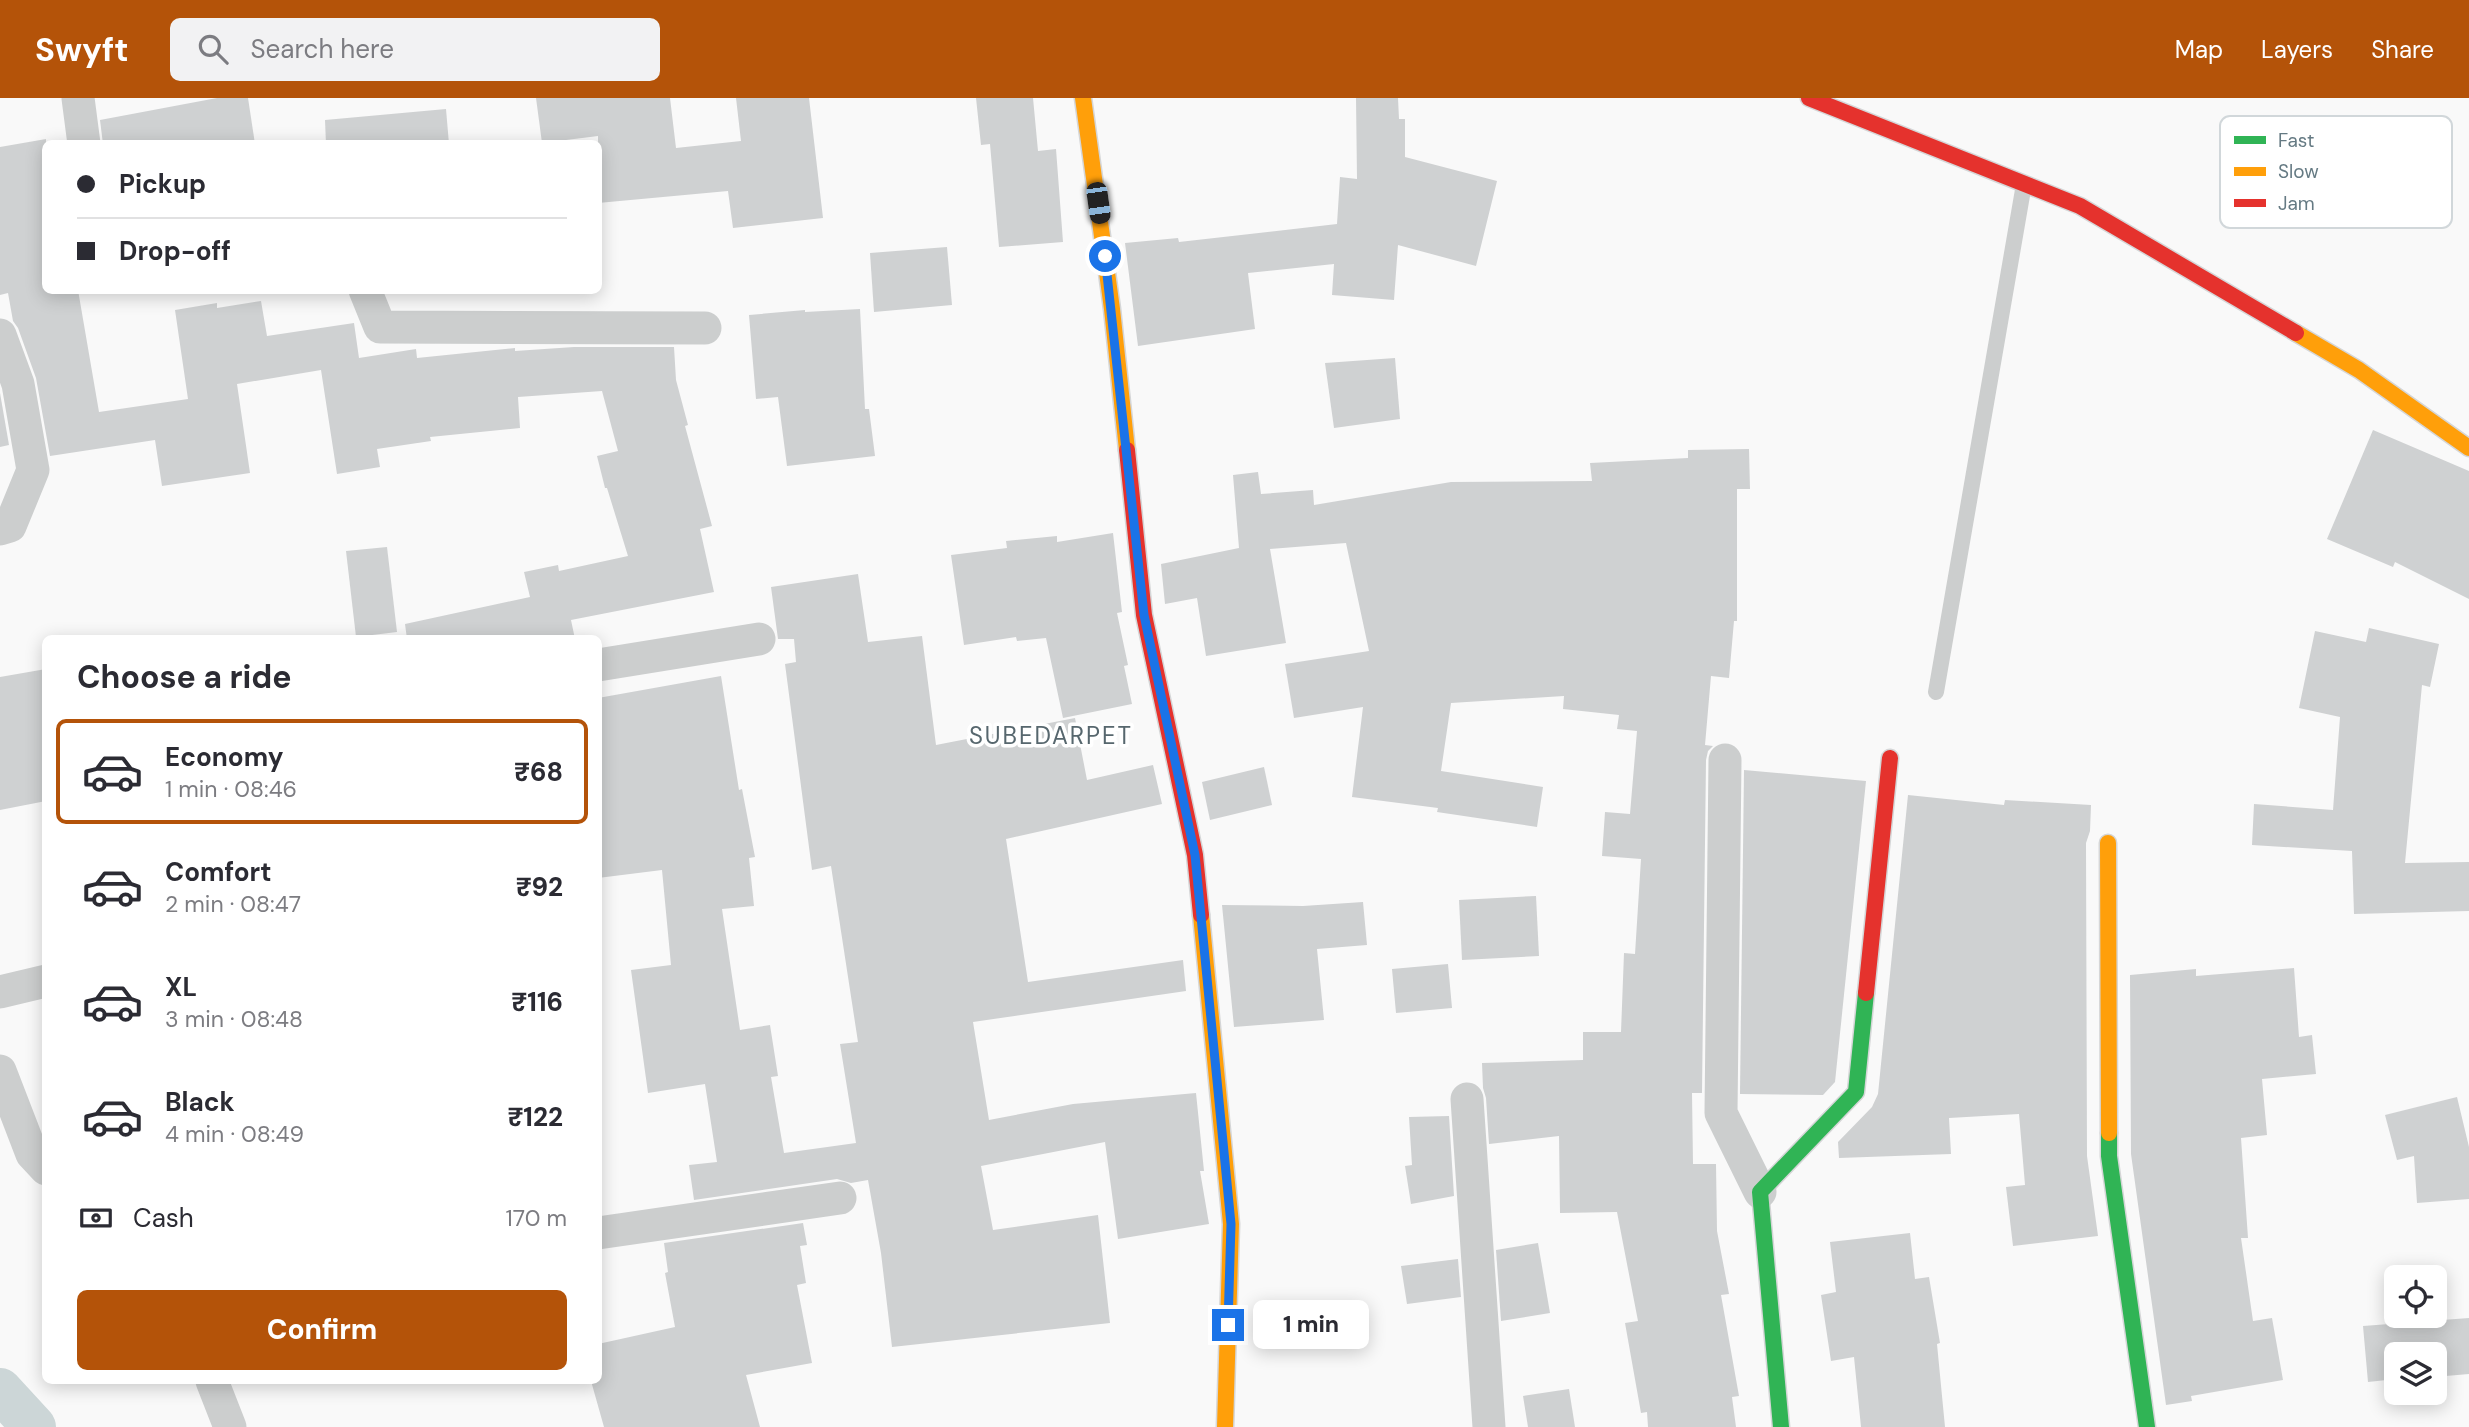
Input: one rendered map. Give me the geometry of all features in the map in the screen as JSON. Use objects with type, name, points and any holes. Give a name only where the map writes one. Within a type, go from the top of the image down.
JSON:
[{"type":"street","points":[[78,98],[83,140]]},
{"type":"street","points":[[1083,98],[1112,309],[1144,615],[1195,855],[1231,1224],[1225,1427]]},
{"type":"street","points":[[1828,101],[2080,206],[2359,370],[2469,448]]},
{"type":"street","points":[[367,294],[380,327],[705,328]]},
{"type":"street","points":[[0,335],[18,384],[33,470],[10,526],[0,529]]},
{"type":"street","points":[[602,664],[759,639]]},
{"type":"street","points":[[1760,1192],[1856,1092],[1890,758]]},
{"type":"street","points":[[1725,761],[1721,1113],[1760,1192],[1781,1427]]},
{"type":"street","points":[[2108,843],[2109,1156],[2147,1427]]},
{"type":"street","points":[[0,992],[42,982]]},
{"type":"street","points":[[0,1072],[32,1154],[42,1165]]},
{"type":"street","points":[[1467,1099],[1489,1427]]},
{"type":"street","points":[[602,1232],[840,1198]]},
{"type":"street","points":[[213,1384],[230,1427]]},
{"type":"lane","points":[[1936,692],[2024,184]]},
{"type":"building","points":[[217,98],[248,98],[254,140],[102,140],[100,120]]},
{"type":"building","points":[[536,98],[670,98],[676,148],[741,141],[736,98],[809,98],[823,218],[733,228],[728,191],[602,203],[602,140],[598,140],[598,136],[542,140]]},
{"type":"building","points":[[976,98],[1033,98],[1038,151],[1056,149],[1063,242],[999,247],[990,144],[981,145]]},
{"type":"building","points":[[1356,98],[1398,98],[1399,119],[1405,119],[1405,157],[1497,181],[1476,266],[1398,245],[1394,300],[1332,295],[1334,264],[1248,273],[1255,329],[1138,346],[1125,243],[1178,238],[1179,242],[1337,224],[1340,177],[1357,179]]},
{"type":"building","points":[[446,109],[449,140],[326,140],[325,120]]},
{"type":"building","points":[[46,139],[42,140],[42,294],[79,294],[99,412],[188,399],[175,310],[217,303],[217,308],[261,301],[267,336],[354,323],[359,358],[416,349],[417,358],[515,348],[515,351],[574,347],[674,347],[676,380],[688,425],[685,426],[712,526],[700,529],[714,592],[571,620],[574,635],[406,635],[405,624],[530,597],[524,572],[558,565],[559,571],[628,556],[597,456],[618,451],[602,391],[518,397],[520,428],[430,437],[431,441],[377,449],[380,467],[337,474],[321,370],[237,384],[250,473],[162,486],[155,440],[50,456],[36,378],[13,321],[8,293],[0,295],[0,147]]},
{"type":"building","points":[[947,247],[952,305],[874,312],[870,253]]},
{"type":"building","points":[[860,309],[865,409],[869,409],[875,456],[787,466],[778,397],[756,399],[749,315]]},
{"type":"building","points":[[1395,358],[1400,419],[1334,428],[1325,363]]},
{"type":"building","points":[[0,393],[9,445],[0,447]]},
{"type":"building","points":[[2373,430],[2469,471],[2469,599],[2395,562],[2393,567],[2327,539]]},
{"type":"building","points":[[1749,449],[1750,489],[1737,489],[1737,621],[1734,621],[1729,678],[1711,676],[1705,745],[1713,746],[1708,751],[1706,760],[1702,1093],[1692,1093],[1693,1164],[1716,1164],[1717,1231],[1729,1294],[1721,1295],[1739,1396],[1732,1397],[1736,1427],[1648,1427],[1647,1412],[1641,1413],[1625,1323],[1638,1321],[1617,1212],[1560,1213],[1559,1136],[1489,1144],[1482,1063],[1583,1060],[1583,1032],[1621,1032],[1624,953],[1635,954],[1641,859],[1602,856],[1605,812],[1630,814],[1637,731],[1617,729],[1619,715],[1563,709],[1564,696],[1451,703],[1441,771],[1543,787],[1537,827],[1437,812],[1438,808],[1352,797],[1363,707],[1294,718],[1285,664],[1369,651],[1346,543],[1270,549],[1286,643],[1206,656],[1197,598],[1165,604],[1161,564],[1239,548],[1233,475],[1258,472],[1261,494],[1313,490],[1314,505],[1451,482],[1592,481],[1590,463],[1688,458],[1688,450]]},
{"type":"building","points":[[1113,533],[1122,612],[1117,613],[1128,665],[1124,666],[1132,704],[1063,718],[1046,638],[1017,641],[1016,637],[964,645],[951,555],[1007,548],[1006,541],[1057,536],[1057,542]]},
{"type":"building","points":[[387,547],[397,632],[356,635],[346,551]]},
{"type":"building","points":[[858,574],[868,642],[922,636],[936,745],[1075,718],[1087,780],[1153,765],[1162,804],[1006,839],[1028,982],[1183,960],[1186,991],[973,1022],[989,1120],[1073,1104],[1196,1093],[1204,1171],[1200,1171],[1209,1224],[1118,1239],[1105,1142],[981,1166],[993,1230],[1098,1215],[1110,1323],[892,1347],[881,1253],[868,1180],[851,1183],[837,1179],[694,1200],[689,1165],[717,1162],[705,1084],[648,1093],[631,970],[671,965],[662,870],[602,878],[602,697],[721,676],[739,790],[742,789],[755,857],[749,858],[754,906],[722,909],[740,1030],[770,1025],[778,1076],[771,1077],[784,1153],[856,1143],[840,1044],[858,1042],[831,866],[812,870],[785,664],[796,662],[794,639],[778,639],[771,587]]},
{"type":"building","points":[[2369,628],[2439,644],[2430,687],[2422,685],[2405,863],[2469,862],[2469,911],[2354,914],[2352,851],[2252,845],[2254,804],[2333,810],[2340,717],[2299,708],[2315,631],[2366,642]]},
{"type":"building","points":[[42,670],[42,802],[0,810],[0,677]]},
{"type":"building","points":[[1264,767],[1272,805],[1210,820],[1202,782]]},
{"type":"building","points":[[1744,770],[1866,781],[1835,1082],[1823,1095],[1740,1094]]},
{"type":"building","points":[[1908,795],[2004,805],[2005,800],[2091,805],[2090,831],[2086,843],[2087,1156],[2098,1236],[2013,1246],[2006,1187],[2025,1185],[2019,1114],[1949,1118],[1951,1154],[1839,1158],[1838,1142],[1872,1107],[1878,1094]]},
{"type":"building","points":[[1536,896],[1539,956],[1462,960],[1459,900]]},
{"type":"building","points":[[1363,902],[1367,945],[1317,949],[1324,1020],[1234,1027],[1222,905],[1303,906]]},
{"type":"building","points":[[1448,964],[1452,1008],[1396,1013],[1392,969]]},
{"type":"building","points":[[2294,968],[2299,1037],[2312,1035],[2316,1074],[2262,1079],[2267,1135],[2241,1138],[2248,1238],[2241,1238],[2253,1321],[2272,1318],[2283,1380],[2191,1396],[2192,1401],[2166,1405],[2131,1154],[2130,975],[2196,969],[2196,976]]},
{"type":"building","points":[[2457,1097],[2469,1147],[2469,1199],[2417,1203],[2414,1156],[2397,1160],[2385,1115]]},
{"type":"building","points":[[1449,1116],[1454,1196],[1411,1204],[1405,1166],[1412,1165],[1409,1117]]},
{"type":"building","points":[[803,1223],[807,1245],[800,1246],[806,1283],[797,1285],[812,1363],[746,1375],[760,1427],[604,1427],[592,1384],[602,1384],[602,1343],[675,1327],[665,1273],[668,1272],[664,1243]]},
{"type":"building","points":[[1910,1233],[1915,1279],[1929,1277],[1940,1343],[1937,1344],[1945,1427],[1861,1427],[1854,1357],[1831,1361],[1821,1295],[1836,1292],[1830,1242]]},
{"type":"building","points":[[1538,1243],[1550,1313],[1501,1321],[1496,1250]]},
{"type":"building","points":[[1458,1259],[1461,1297],[1407,1304],[1401,1266]]},
{"type":"building","points":[[2469,1318],[2469,1374],[2447,1376],[2447,1342],[2384,1342],[2384,1380],[2368,1382],[2363,1326],[2447,1328],[2447,1320]]},
{"type":"building","points":[[1569,1389],[1575,1427],[1528,1427],[1523,1396]]},
{"type":"waterway","points":[[0,1390],[34,1427]]},
{"type":"traffic: fast","points":[[1781,1427],[1760,1192],[1856,1092],[1866,993]]},
{"type":"traffic: fast","points":[[2109,1133],[2109,1156],[2147,1427]]},
{"type":"traffic: slow","points":[[1083,98],[1112,309],[1127,450]]},
{"type":"traffic: slow","points":[[2296,333],[2359,370],[2469,448]]},
{"type":"traffic: slow","points":[[2108,843],[2109,1133]]},
{"type":"traffic: slow","points":[[1201,915],[1231,1224],[1225,1427]]},
{"type":"traffic: jam","points":[[1809,98],[2080,206],[2296,333]]},
{"type":"traffic: jam","points":[[1127,450],[1144,615],[1195,855],[1201,915]]},
{"type":"traffic: jam","points":[[1866,993],[1890,758]]},
{"type":"district","name":"SUBEDARPET","points":[[1051,735]]},
{"type":"route","points":[[1105,256],[1144,615],[1195,855],[1231,1224],[1228,1325]]}]
